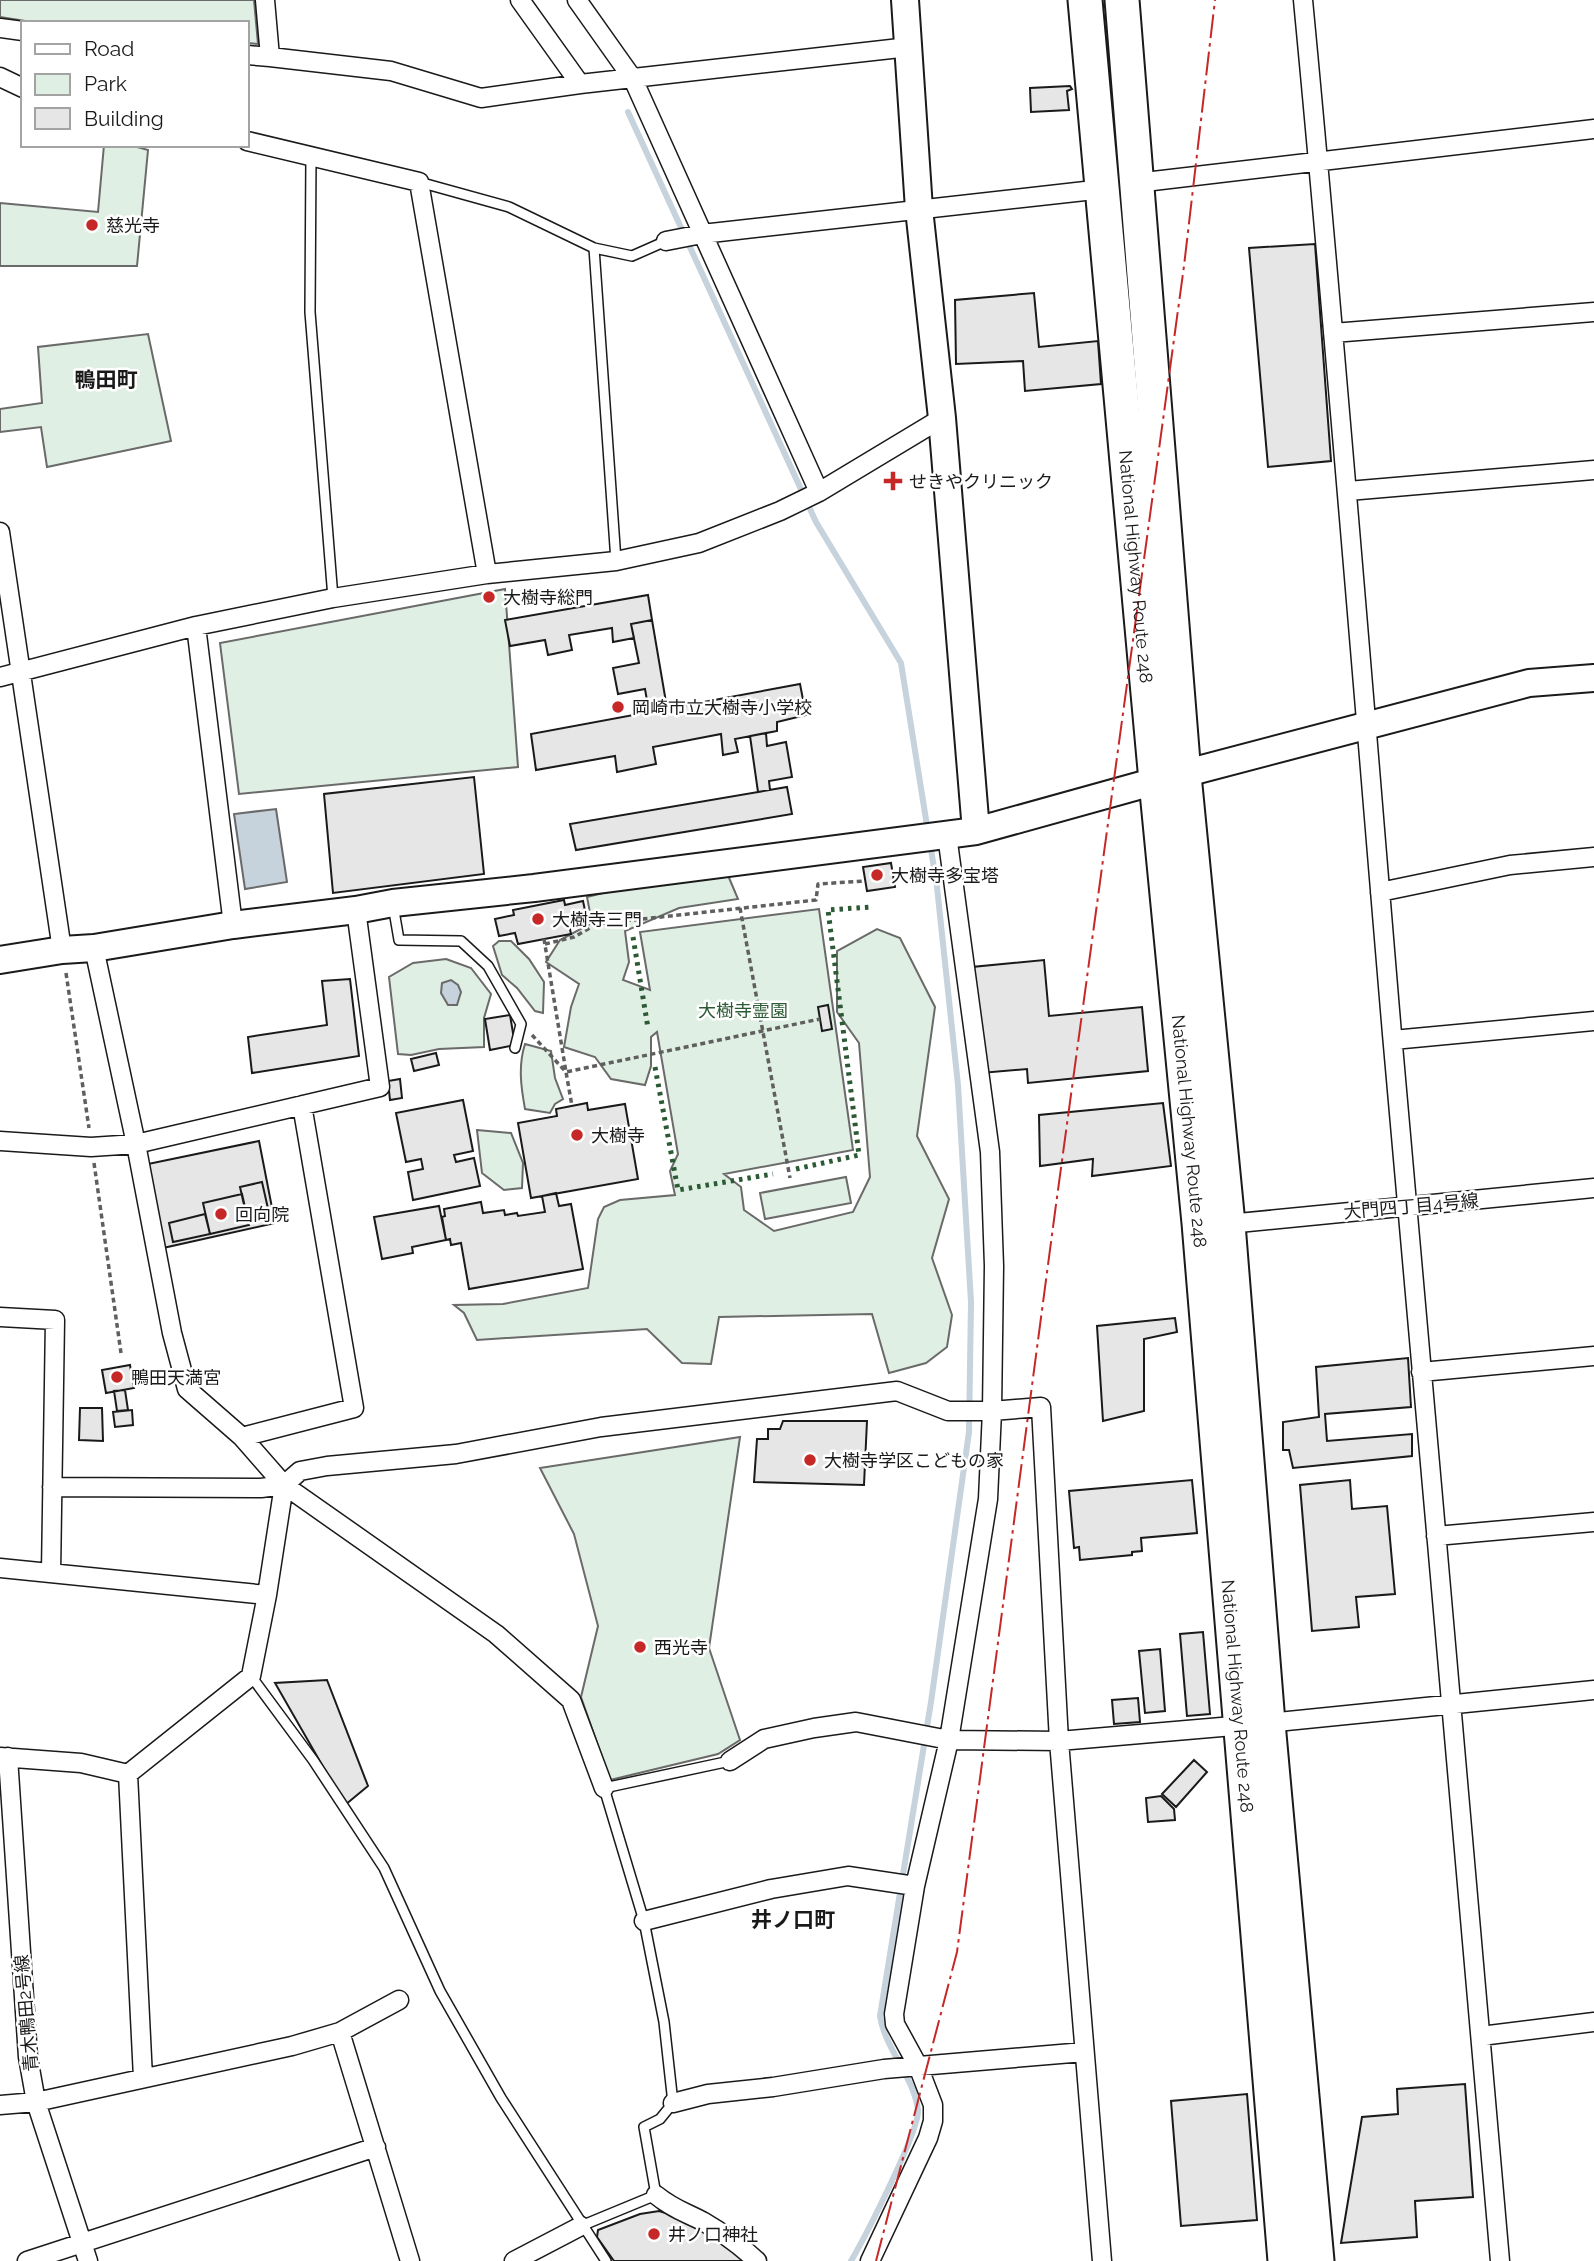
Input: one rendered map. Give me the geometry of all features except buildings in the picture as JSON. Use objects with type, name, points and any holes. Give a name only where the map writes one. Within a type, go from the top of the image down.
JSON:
[{"type":"highway","name":"National Highway Route 248","points":[[1085,0],[1103,189],[1170,778],[1228,1224],[1285,2261]]},
{"type":"highway","name":"National Highway Route 248","points":[[1122,0],[1136,183],[1199,1223],[1317,2261]]},
{"type":"street","points":[[265,0],[270,57]]},
{"type":"street","points":[[520,0],[580,84]]},
{"type":"street","points":[[577,0],[633,79],[819,492]]},
{"type":"street","points":[[905,0],[919,209],[942,418],[976,831]]},
{"type":"street","points":[[1303,0],[1348,491],[1393,1040],[1500,2261]]},
{"type":"street","points":[[0,28],[21,31]]},
{"type":"street","points":[[248,55],[391,71],[481,98],[580,84],[909,47]]},
{"type":"street","points":[[0,78],[21,88]]},
{"type":"street","points":[[1136,183],[1594,129]]},
{"type":"street","points":[[248,141],[419,182],[487,574]]},
{"type":"street","points":[[666,242],[702,234],[1103,189]]},
{"type":"street","points":[[1333,333],[1594,312]]},
{"type":"street","points":[[0,677],[196,626],[333,598],[487,574],[616,561],[699,543],[780,511],[819,492],[942,418]]},
{"type":"street","points":[[1348,491],[1594,470]]},
{"type":"street","points":[[0,532],[62,950]]},
{"type":"street","points":[[196,626],[233,925]]},
{"type":"street","points":[[0,960],[393,903],[534,888],[976,831],[1529,683],[1594,678]]},
{"type":"street","points":[[870,2261],[928,2138],[933,2121],[933,2105],[918,2066],[895,2024],[894,2014],[915,1886],[949,1740],[988,1499],[992,1411],[993,1266],[990,1152],[947,835]]},
{"type":"street","points":[[1381,892],[1510,865],[1594,857]]},
{"type":"street","points":[[0,1141],[92,1147],[136,1144],[380,1087],[356,910]]},
{"type":"street","points":[[94,948],[136,1144],[172,1333],[187,1389],[242,1437],[284,1485],[496,1634],[571,1700],[604,1788]]},
{"type":"street","points":[[1393,1040],[1594,1021]]},
{"type":"street","points":[[242,1437],[354,1408],[302,1105]]},
{"type":"street","name":"大門四丁目4号線","points":[[1228,1224],[1594,1188]]},
{"type":"street","points":[[0,1317],[55,1320],[51,1573]]},
{"type":"street","points":[[1422,1372],[1594,1356]]},
{"type":"street","points":[[52,1487],[261,1488],[284,1485],[300,1471],[327,1466],[456,1454],[601,1427],[897,1391],[948,1411],[1041,1407],[1059,1741],[1102,2261]]},
{"type":"street","points":[[128,1774],[251,1676],[284,1485]]},
{"type":"street","points":[[1436,1536],[1594,1522]]},
{"type":"street","points":[[0,1567],[267,1595]]},
{"type":"street","points":[[730,1761],[764,1739],[856,1722],[949,1740],[1059,1741],[1254,1725],[1594,1690]]},
{"type":"street","points":[[4,1757],[81,1763],[128,1774]]},
{"type":"street","name":"青木鴨田2号線","points":[[4,1757],[28,2057],[36,2102],[88,2261]]},
{"type":"street","points":[[128,1774],[144,2078]]},
{"type":"street","points":[[644,1921],[771,1889],[848,1877],[915,1886]]},
{"type":"street","points":[[0,2105],[36,2102],[292,2046],[340,2032],[399,2000]]},
{"type":"street","points":[[1481,2036],[1594,2022]]},
{"type":"street","points":[[340,2032],[410,2261]]},
{"type":"street","points":[[673,2103],[708,2094],[773,2087],[884,2069],[1084,2052]]},
{"type":"street","points":[[27,2261],[376,2147]]},
{"type":"street","points":[[656,2195],[672,2208],[708,2224],[742,2247],[757,2261]]},
{"type":"street","points":[[514,2261],[581,2226]]},
{"type":"lane","points":[[311,155],[310,312],[333,598]]},
{"type":"lane","points":[[419,182],[509,207],[594,247],[632,256],[666,242]]},
{"type":"lane","points":[[594,247],[616,561]]},
{"type":"lane","points":[[393,903],[399,940],[461,941],[488,966],[521,1024],[515,1048]]},
{"type":"lane","points":[[251,1676],[313,1760],[384,1868],[440,1991],[501,2098],[606,2261]]},
{"type":"lane","points":[[581,2226],[656,2195],[644,2127],[660,2119],[673,2103],[664,2022],[644,1921],[604,1788],[730,1761]]},
{"type":"path","points":[[572,1106],[545,942],[574,937],[597,924],[816,900],[818,884],[865,881]]},
{"type":"path","points":[[740,908],[790,1178]]},
{"type":"path","points":[[566,1072],[820,1019]]},
{"type":"path","points":[[521,1024],[566,1072]]},
{"type":"green space","points":[[0,0],[254,0],[258,44],[248,43],[248,21],[25,21],[0,17]]},
{"type":"green space","points":[[104,147],[137,147],[148,150],[137,266],[0,266],[0,203],[98,212]]},
{"type":"green space","points":[[148,334],[171,441],[47,467],[41,427],[0,432],[0,409],[42,403],[38,347]]},
{"type":"green space","points":[[505,589],[518,767],[239,794],[220,643]]},
{"type":"green space","name":"大樹寺霊園","points":[[727,873],[738,899],[679,908],[625,931],[629,962],[623,980],[650,990],[640,932],[819,909],[853,1150],[724,1174],[741,1187],[744,1210],[774,1231],[853,1212],[870,1177],[859,1043],[837,1012],[837,951],[877,929],[900,938],[935,1007],[917,1136],[949,1199],[932,1258],[952,1315],[947,1347],[926,1363],[889,1373],[872,1314],[719,1317],[711,1364],[682,1363],[647,1329],[477,1340],[464,1313],[454,1305],[503,1304],[588,1288],[598,1219],[604,1207],[620,1200],[675,1195],[670,1171],[678,1154],[657,1032],[651,1037],[651,1066],[645,1085],[611,1079],[595,1057],[564,1047],[571,1007],[579,984],[546,962],[560,940],[592,923],[587,897],[643,883]]},
{"type":"green space","points":[[499,941],[511,941],[529,959],[544,982],[543,1013],[535,1011],[517,988],[502,975],[493,946]]},
{"type":"green space","points":[[446,959],[471,968],[491,994],[484,1018],[484,1047],[398,1054],[389,977],[413,963]]},
{"type":"green space","points":[[525,1044],[551,1051],[555,1078],[563,1099],[555,1104],[550,1113],[525,1109],[521,1068]]},
{"type":"green space","points":[[477,1130],[511,1133],[523,1163],[522,1188],[504,1190],[482,1173]]},
{"type":"green space","points":[[846,1177],[851,1203],[765,1219],[760,1193]]},
{"type":"green space","points":[[740,1437],[709,1648],[740,1740],[718,1754],[610,1780],[581,1697],[598,1626],[574,1534],[540,1468]]},
{"type":"shaded area","points":[[276,809],[287,882],[245,889],[234,814]]},
{"type":"shaded area","points":[[451,980],[458,985],[461,992],[457,1005],[448,1005],[441,993],[442,983]]},
{"type":"waterway","points":[[628,112],[816,522],[901,663],[928,832]]},
{"type":"waterway","points":[[851,2261],[901,2161],[918,2110],[911,2086],[887,2040],[880,2016],[931,1702],[969,1432],[971,1302],[958,1085],[930,843]]},
{"type":"hedge","points":[[796,1169],[859,1155],[828,910],[871,907]]},
{"type":"hedge","points":[[633,937],[648,1028]]},
{"type":"hedge","points":[[655,1067],[678,1190],[773,1174]]},
{"type":"power","points":[[876,2261],[957,1952],[1184,266],[1215,0]]},
{"type":"place","name":"慈光寺","points":[[92,225]]},
{"type":"place","name":"せきやクリニック","points":[[893,481]]},
{"type":"place","name":"大樹寺総門","points":[[489,597]]},
{"type":"place","name":"岡崎市立大樹寺小学校","points":[[618,707]]},
{"type":"place","name":"大樹寺多宝塔","points":[[877,875]]},
{"type":"place","name":"大樹寺三門","points":[[538,919]]},
{"type":"place","name":"大樹寺","points":[[577,1135]]},
{"type":"place","name":"回向院","points":[[221,1214]]},
{"type":"place","name":"鴨田天満宮","points":[[117,1377]]},
{"type":"place","name":"大樹寺学区こどもの家","points":[[810,1460]]},
{"type":"place","name":"西光寺","points":[[640,1647]]},
{"type":"place","name":"井ノ口神社","points":[[654,2234]]},
{"type":"district","name":"鴨田町","points":[[106,379]]},
{"type":"district","name":"井ノ口町","points":[[793,1919]]}]
